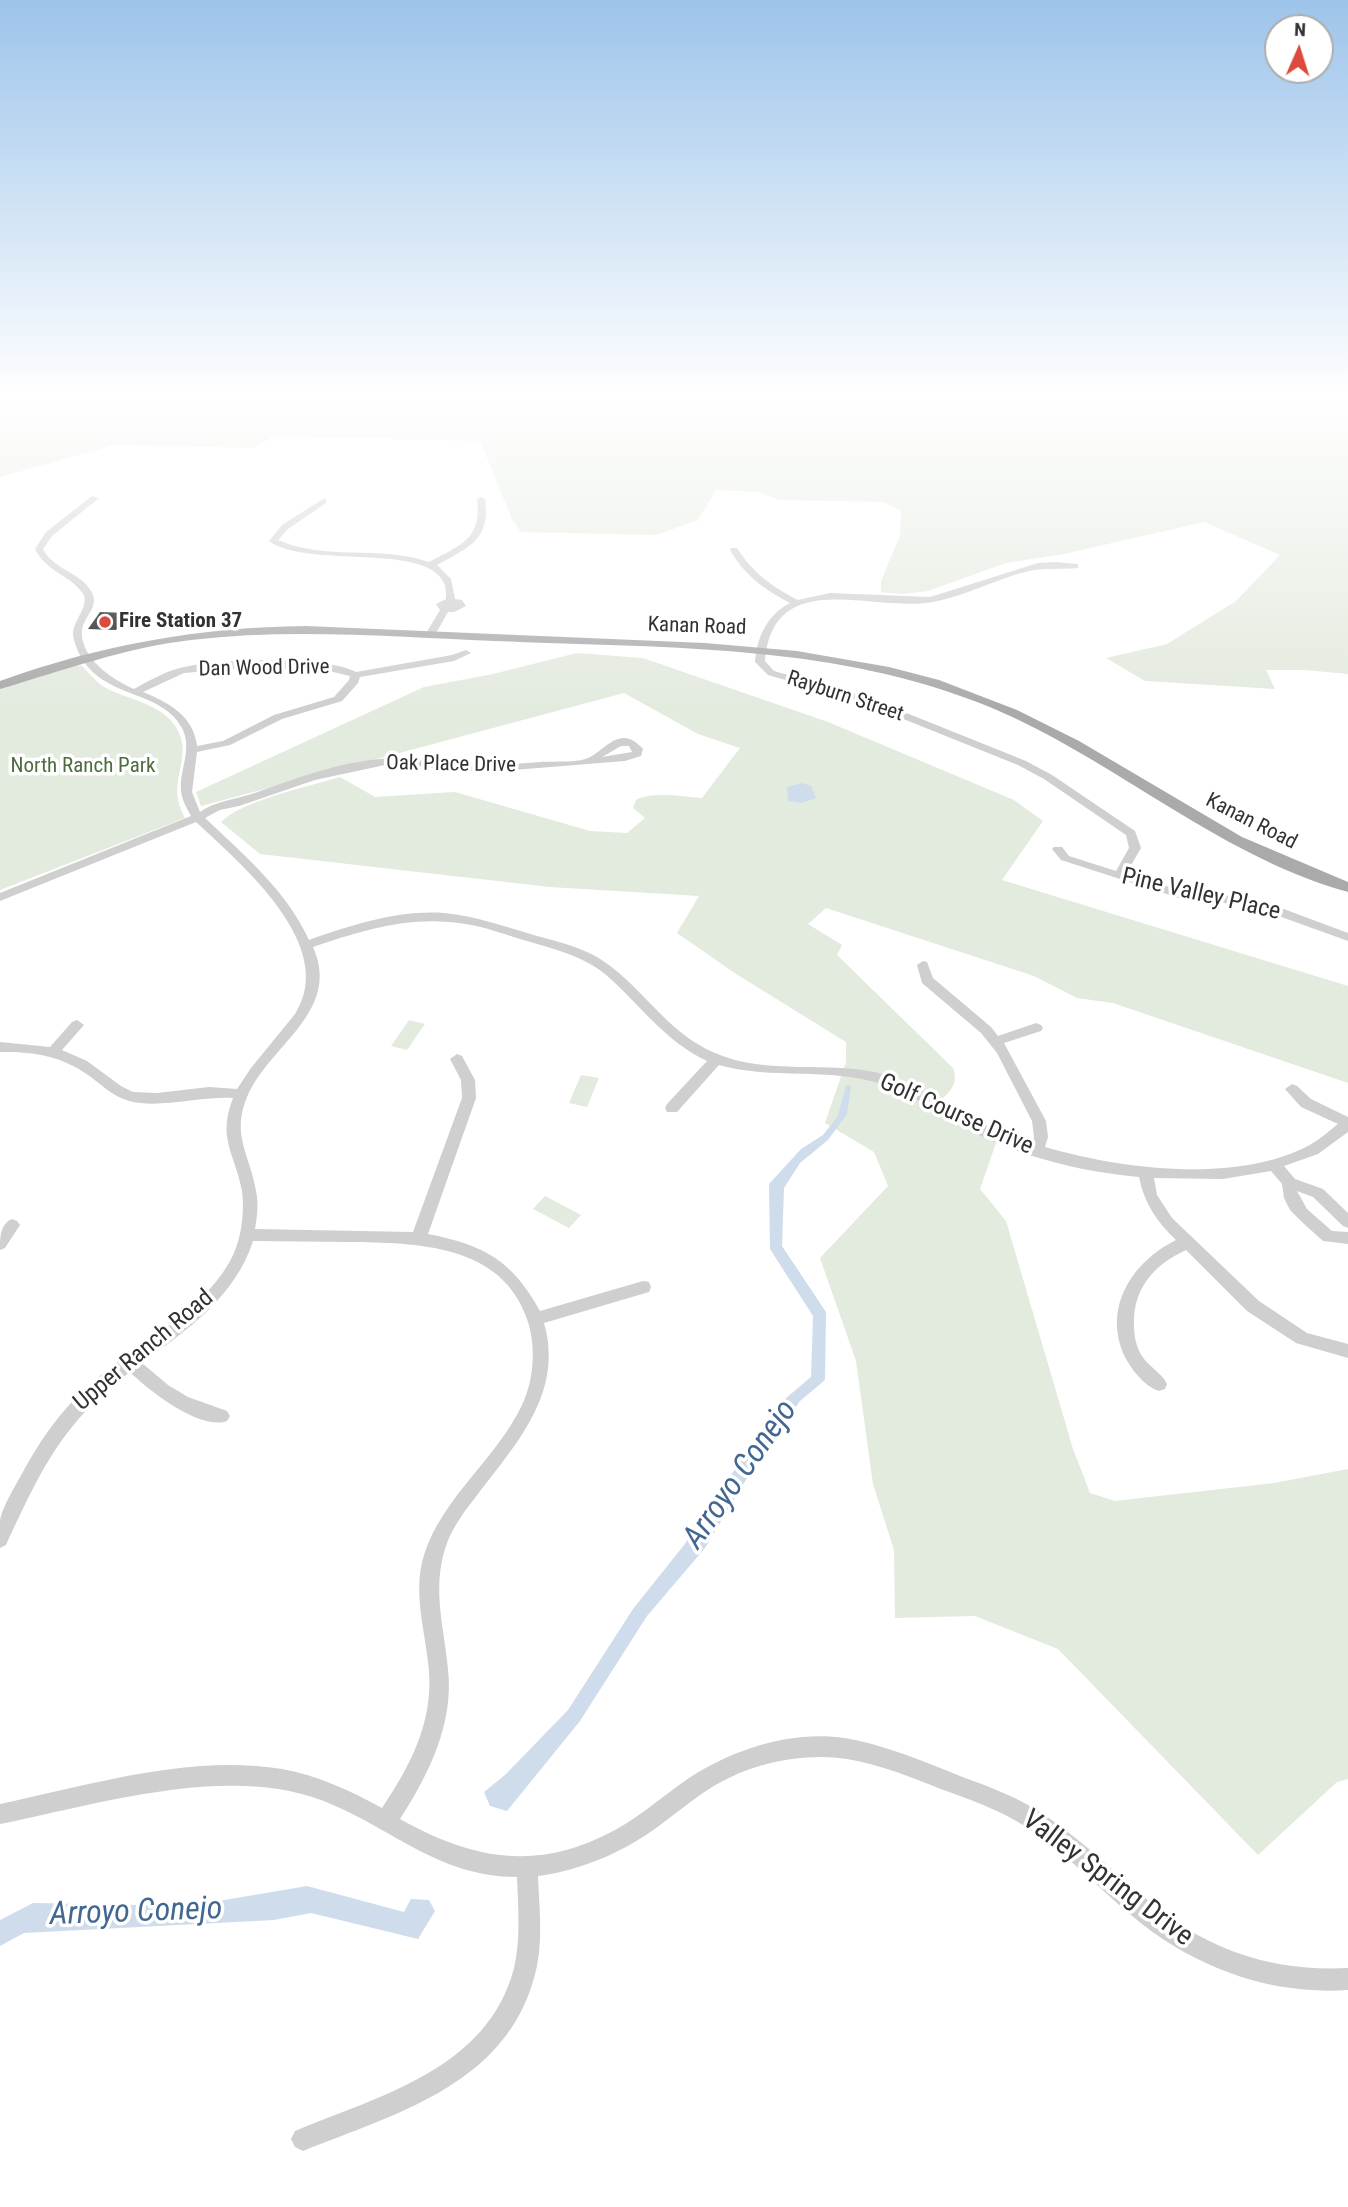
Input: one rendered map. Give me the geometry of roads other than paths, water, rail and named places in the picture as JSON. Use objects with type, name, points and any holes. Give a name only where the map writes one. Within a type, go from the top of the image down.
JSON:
[{"type":"main road","name":"Kanan Road","points":[[0,676],[85,652],[230,631],[431,632],[762,646],[885,661],[991,692],[1068,727],[1245,831],[1348,875]]},
{"type":"main road","name":"Kanan Road","points":[[762,646],[879,667],[983,699],[1057,734],[1225,834],[1266,854],[1348,887]]},
{"type":"main road","name":"Kanan Road","points":[[0,685],[85,652]]},
{"type":"street","points":[[90,502],[49,534],[39,549],[46,563],[83,586],[89,594],[89,605],[76,631],[96,670],[107,680],[163,704],[182,720],[188,729],[193,750],[226,743],[278,717],[338,699],[354,681],[355,675],[454,658],[466,653]]},
{"type":"street","points":[[322,502],[285,527],[273,541],[279,545],[375,555],[429,566],[448,580],[451,601],[459,602],[461,606],[454,610],[444,610],[431,632]]},
{"type":"street","points":[[429,566],[477,537],[485,518],[482,502]]},
{"type":"street","points":[[734,550],[754,580],[797,603]]},
{"type":"street","points":[[762,646],[772,621],[797,603],[831,596],[927,600],[950,595],[1029,568],[1048,564],[1075,566]]},
{"type":"street","name":"Rayburn Street","points":[[762,646],[760,662],[771,673],[865,700],[1022,763],[1048,777],[1131,833],[1135,848],[1119,876]]},
{"type":"street","name":"Dan Wood Drive","points":[[135,692],[167,675],[199,668],[318,666],[345,669],[355,675]]},
{"type":"street","name":"Upper Ranch Road","points":[[0,1539],[36,1463],[67,1417],[90,1394],[204,1305],[235,1266],[246,1235],[249,1192],[235,1154],[232,1132],[241,1094],[254,1073],[309,1003],[314,989],[315,972],[306,945],[262,881],[202,816],[189,807],[185,783],[193,750]]},
{"type":"street","name":"Oak Place Drive","points":[[0,897],[202,816],[214,816],[230,810],[232,805],[271,790],[387,761],[460,768],[551,766],[591,761]]},
{"type":"street","name":"Pine Valley Place","points":[[1058,849],[1065,858],[1119,876],[1179,894],[1253,902],[1348,937]]},
{"type":"street","name":"Golf Course Drive","points":[[306,945],[367,925],[401,918],[446,917],[482,924],[588,956],[619,979],[671,1035],[716,1059],[761,1070],[836,1071],[882,1079],[913,1091],[988,1133],[1036,1152],[1090,1166],[1146,1173],[1233,1172],[1275,1165],[1318,1149],[1348,1124]]},
{"type":"street","points":[[923,965],[927,980],[996,1041],[1039,1121],[1041,1137],[1036,1152]]},
{"type":"street","points":[[53,1052],[77,1025]]},
{"type":"street","points":[[996,1041],[1036,1028]]},
{"type":"street","points":[[0,1047],[53,1052],[82,1063],[112,1088],[133,1097],[162,1098],[207,1092],[241,1094]]},
{"type":"street","points":[[419,1237],[469,1098],[468,1080],[457,1059]]},
{"type":"street","points":[[672,1108],[716,1059]]},
{"type":"street","points":[[1292,1089],[1306,1103],[1348,1124]]},
{"type":"street","points":[[1275,1165],[1290,1182],[1318,1193],[1348,1222]]},
{"type":"street","points":[[1146,1173],[1155,1206],[1187,1242],[1268,1319],[1302,1338],[1348,1351]]},
{"type":"street","points":[[1290,1182],[1290,1200],[1328,1237],[1348,1238]]},
{"type":"street","points":[[0,1244],[12,1225]]},
{"type":"street","points":[[246,1235],[419,1237],[462,1247],[494,1265],[519,1290],[535,1319],[541,1361],[530,1406],[515,1433],[449,1521],[433,1553],[427,1599],[439,1670],[440,1698],[435,1731],[422,1763],[385,1822]]},
{"type":"street","points":[[1159,1384],[1138,1364],[1127,1344],[1124,1315],[1128,1295],[1148,1265],[1164,1252],[1187,1242]]},
{"type":"street","points":[[535,1319],[643,1287]]},
{"type":"street","points":[[131,1363],[176,1401],[197,1411],[220,1416]]},
{"type":"street","name":"Valley Spring Drive","points":[[0,1814],[192,1778],[244,1776],[279,1779],[318,1789],[449,1857],[492,1865],[527,1866],[567,1861],[610,1845],[648,1822],[701,1782],[734,1765],[783,1749],[819,1746],[853,1749],[884,1757],[1002,1802],[1036,1821],[1152,1918],[1184,1941],[1214,1955],[1267,1974],[1299,1979],[1348,1979]]},
{"type":"street","points":[[303,2139],[443,2080],[474,2059],[493,2038],[513,2004],[525,1968],[529,1930],[527,1866]]},
{"type":"water","points":[[802,783],[811,786],[816,798],[802,803],[788,801],[787,787]]},
{"type":"water","name":"Arroyo Conejo","points":[[848,1085],[851,1087],[847,1114],[828,1140],[800,1163],[784,1188],[782,1246],[826,1312],[825,1380],[800,1401],[761,1455],[705,1548],[647,1616],[580,1721],[507,1811],[490,1806],[484,1792],[505,1775],[568,1710],[633,1609],[684,1545],[779,1404],[811,1377],[813,1316],[770,1249],[769,1184],[801,1149],[823,1135],[838,1116]]},
{"type":"water","name":"Arroyo Conejo","points":[[307,1886],[404,1912],[411,1899],[429,1900],[435,1911],[418,1939],[311,1913],[274,1920],[24,1933],[0,1946],[0,1920],[33,1903],[189,1906]]},
{"type":"place","name":"Fire Station 37","points":[[105,622]]},
{"type":"park label","name":"North Ranch Park","points":[[83,767]]}]
